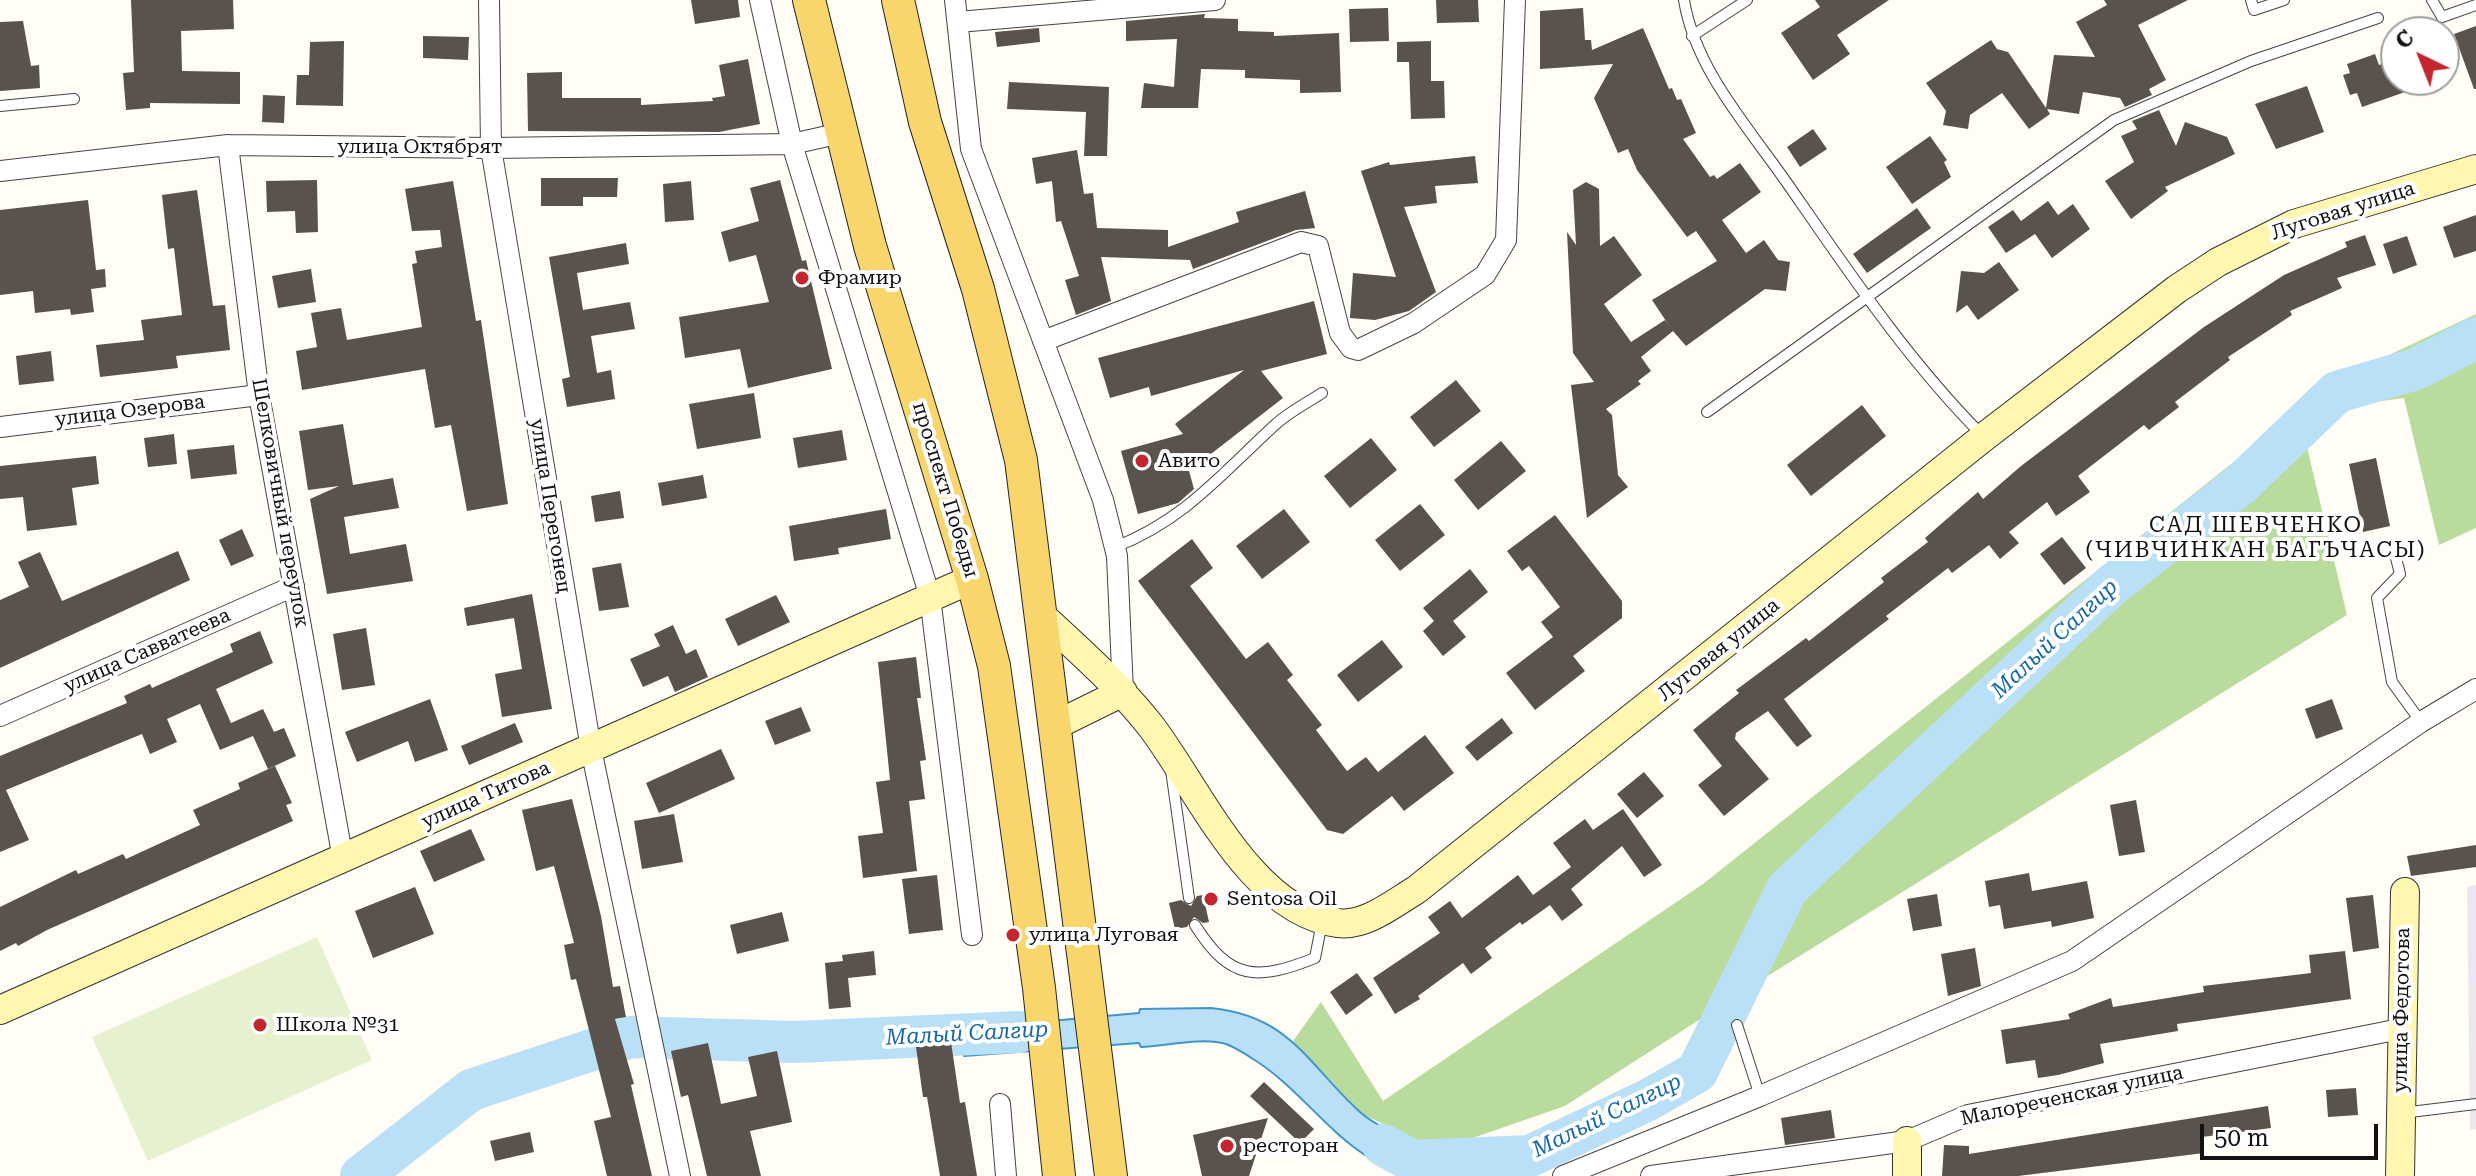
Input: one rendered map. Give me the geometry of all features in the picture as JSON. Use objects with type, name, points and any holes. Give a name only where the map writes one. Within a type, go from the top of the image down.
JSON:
[{"type":"main road","name":"проспект Победы","points":[[809,0],[870,246],[972,579],[994,666],[1039,988],[1059,1176]]},
{"type":"main road","points":[[898,0],[925,122],[1001,371],[1021,460],[1028,536],[1042,616],[1111,1176]]},
{"type":"main road","name":"Луговая улица","points":[[1042,616],[1123,692],[1169,750],[1202,807],[1264,884],[1295,908],[1322,920],[1341,924],[1361,920],[1416,890],[1984,437],[2177,289],[2231,255],[2294,224],[2476,169]]},
{"type":"main road","name":"улица Титова","points":[[0,1010],[972,579]]},
{"type":"main road","points":[[1054,726],[1123,692]]},
{"type":"main road","name":"улица Федотова","points":[[2400,1176],[2400,1029],[2405,892]]},
{"type":"main road","points":[[1907,1141],[1907,1176]]},
{"type":"street","name":"улица Перегонец","points":[[489,0],[491,148],[591,749],[680,1176]]},
{"type":"street","points":[[760,0],[792,144],[930,597],[972,935]]},
{"type":"street","points":[[955,0],[971,149],[1103,500],[1115,547],[1123,692]]},
{"type":"street","points":[[958,22],[1215,0]]},
{"type":"street","points":[[1043,341],[1301,242],[1318,246],[1340,333],[1351,348],[1358,350],[1414,323],[1485,275],[1506,240],[1515,0]]},
{"type":"street","name":"улица Октябрят","points":[[0,171],[228,145],[491,148],[792,144],[841,133]]},
{"type":"street","name":"Шелковичный переулок","points":[[228,145],[259,395],[343,859]]},
{"type":"street","name":"улица Озерова","points":[[0,427],[259,395]]},
{"type":"street","name":"улица Савватеева","points":[[0,716],[294,586]]},
{"type":"street","points":[[1563,1176],[1760,1096],[2072,961],[2421,722],[2476,689]]},
{"type":"street","name":"Малореченская улица","points":[[1651,1176],[1907,1141],[1968,1115],[2400,1029]]},
{"type":"street","points":[[1000,1104],[1006,1176]]},
{"type":"lane","points":[[1684,0],[1692,36],[1714,78],[1865,296],[1944,397],[1984,437]]},
{"type":"lane","points":[[1692,36],[1747,0]]},
{"type":"lane","points":[[2251,0],[2254,10],[2284,0]]},
{"type":"lane","points":[[2432,0],[2442,17],[2476,5]]},
{"type":"lane","points":[[1707,412],[2114,120],[2251,61],[2378,18]]},
{"type":"lane","points":[[0,106],[74,99]]},
{"type":"lane","points":[[1115,547],[1152,533],[1203,496],[1278,422],[1322,393]]},
{"type":"lane","points":[[2394,550],[2400,574],[2377,598],[2392,682],[2421,722]]},
{"type":"lane","points":[[1169,750],[1189,898]]},
{"type":"lane","points":[[1195,925],[1221,960],[1235,969],[1257,974],[1287,969],[1315,958],[1322,920]]},
{"type":"lane","points":[[1737,1025],[1760,1096]]},
{"type":"lane","points":[[2400,1113],[2476,1104]]},
{"type":"shaded area","points":[[2476,885],[2476,1129],[2470,1130],[2467,887]]},
{"type":"green space","points":[[2476,314],[2476,528],[2439,545],[2404,398],[2346,406],[2305,439],[2347,615],[1565,1106],[1438,1150],[1362,1114],[1293,1041],[1321,1002],[1383,1101],[1703,884],[2338,379]]},
{"type":"green space","points":[[317,937],[372,1060],[148,1161],[92,1037]]},
{"type":"water","points":[[1211,1008],[1261,1021],[1280,1032],[1368,1118],[1397,1134],[1438,1150],[1433,1176],[1404,1173],[1356,1149],[1275,1075],[1226,1044],[1195,1042],[1141,1047],[1139,1043],[964,1056],[961,1029],[1139,1013],[1140,1009]]},
{"type":"building","points":[[131,0],[233,0],[234,29],[181,31],[182,71],[240,72],[240,104],[150,103],[150,108],[126,110],[123,73],[134,72]]},
{"type":"building","points":[[691,0],[738,0],[740,17],[695,24]]},
{"type":"building","points":[[1436,0],[1478,0],[1479,22],[1437,23]]},
{"type":"building","points":[[1815,0],[1889,0],[1837,35],[1850,54],[1813,80],[1781,33],[1820,7]]},
{"type":"building","points":[[2104,0],[2188,0],[2138,25],[2166,80],[2149,89],[2152,95],[2125,107],[2120,98],[2083,92],[2079,114],[2047,109],[2050,114],[2029,129],[2002,93],[1970,115],[1968,129],[1943,125],[1946,111],[1926,83],[1991,40],[1997,49],[2008,52],[2046,108],[2054,55],[2095,57],[2076,22],[2107,5]]},
{"type":"building","points":[[1388,8],[1389,41],[1350,42],[1349,9]]},
{"type":"building","points":[[1583,8],[1585,40],[1591,40],[1592,50],[1643,28],[1669,89],[1672,88],[1677,100],[1681,99],[1696,133],[1683,139],[1710,177],[1714,175],[1717,179],[1740,163],[1761,192],[1722,220],[1746,253],[1764,240],[1778,260],[1790,262],[1786,291],[1765,289],[1686,346],[1673,331],[1641,357],[1651,371],[1638,381],[1641,384],[1606,409],[1612,415],[1618,475],[1628,487],[1587,518],[1571,385],[1594,382],[1573,353],[1567,232],[1576,245],[1573,190],[1586,182],[1599,189],[1600,246],[1614,236],[1642,275],[1604,304],[1631,342],[1665,320],[1670,327],[1652,300],[1717,261],[1696,231],[1687,237],[1637,170],[1628,149],[1618,153],[1594,98],[1613,64],[1540,69],[1540,11]]},
{"type":"building","points":[[1205,14],[1204,18],[1238,19],[1238,31],[1274,32],[1274,36],[1339,33],[1341,92],[1300,93],[1300,80],[1245,78],[1245,70],[1201,69],[1198,108],[1141,108],[1144,83],[1174,87],[1177,39],[1126,41],[1126,21]]},
{"type":"building","points":[[23,21],[31,66],[39,65],[40,88],[0,91],[0,22]]},
{"type":"building","points":[[2476,26],[2476,89],[2460,50],[2460,32]]},
{"type":"building","points":[[1039,28],[1040,42],[997,47],[995,32]]},
{"type":"building","points":[[423,36],[469,37],[468,60],[423,58]]},
{"type":"building","points":[[344,41],[343,106],[296,105],[297,75],[309,75],[310,42]]},
{"type":"building","points":[[1431,41],[1431,81],[1444,81],[1445,118],[1411,119],[1409,62],[1397,62],[1397,42]]},
{"type":"building","points":[[2375,54],[2380,65],[2380,96],[2394,96],[2362,107],[2357,93],[2350,95],[2343,75],[2350,73],[2347,64]]},
{"type":"building","points":[[748,59],[760,124],[719,132],[528,131],[527,73],[562,72],[562,98],[641,98],[641,105],[713,101],[712,98],[725,96],[719,65]]},
{"type":"building","points":[[1009,82],[1109,87],[1107,156],[1084,156],[1086,112],[1007,109]]},
{"type":"building","points":[[2307,86],[2324,132],[2276,149],[2255,104]]},
{"type":"building","points":[[263,95],[285,96],[284,123],[262,122]]},
{"type":"building","points":[[2159,110],[2176,146],[2185,122],[2227,137],[2235,154],[2165,187],[2168,191],[2131,219],[2105,181],[2134,162],[2121,136],[2137,129],[2132,121]]},
{"type":"building","points":[[1813,129],[1827,149],[1800,167],[1787,147]]},
{"type":"building","points":[[1930,136],[1947,160],[1944,162],[1951,177],[1912,204],[1886,167]]},
{"type":"building","points":[[1077,150],[1084,194],[1093,193],[1097,228],[1168,230],[1168,247],[1239,222],[1236,212],[1305,191],[1315,228],[1296,230],[1193,269],[1190,260],[1101,257],[1111,301],[1076,315],[1065,280],[1079,276],[1061,221],[1056,222],[1052,181],[1036,184],[1032,158]]},
{"type":"building","points":[[1475,156],[1478,183],[1435,186],[1437,203],[1404,207],[1436,292],[1409,311],[1375,320],[1350,318],[1353,273],[1396,277],[1361,171],[1389,162],[1390,165]]},
{"type":"building","points":[[541,178],[618,178],[617,197],[583,197],[583,206],[541,206]]},
{"type":"building","points":[[317,180],[318,232],[296,233],[295,211],[267,212],[266,181]]},
{"type":"building","points":[[780,180],[802,261],[806,260],[832,369],[748,388],[740,349],[685,358],[679,317],[769,302],[756,255],[729,262],[721,232],[759,221],[750,188]]},
{"type":"building","points":[[453,181],[476,321],[481,320],[508,504],[467,511],[451,425],[435,428],[425,369],[302,390],[296,351],[317,347],[311,313],[341,308],[347,340],[422,327],[412,264],[417,263],[415,251],[442,247],[440,230],[412,231],[405,189]]},
{"type":"building","points":[[691,181],[694,220],[665,222],[663,184]]},
{"type":"building","points":[[197,190],[213,306],[225,305],[230,350],[176,356],[178,368],[100,377],[96,345],[144,340],[141,320],[182,315],[174,248],[168,249],[162,195]]},
{"type":"building","points":[[88,200],[96,270],[105,269],[106,287],[91,289],[94,312],[71,315],[70,309],[35,313],[33,291],[0,295],[0,210]]},
{"type":"building","points":[[2048,201],[2058,215],[2073,204],[2090,229],[2052,258],[2035,234],[2006,253],[1988,227],[2013,210],[2021,221]]},
{"type":"building","points":[[1917,208],[1931,228],[1867,273],[1853,254]]},
{"type":"building","points":[[2476,215],[2476,251],[2454,258],[2443,227]]},
{"type":"building","points":[[2365,235],[2376,265],[2337,278],[2342,288],[2290,311],[2292,315],[2228,357],[2230,360],[2175,402],[2179,407],[2149,430],[2144,425],[2078,476],[2090,492],[2056,516],[2047,502],[2009,532],[2019,543],[2000,559],[1989,545],[1952,573],[1948,568],[1886,616],[1889,619],[1784,699],[1812,736],[1797,747],[1768,711],[1736,733],[1735,739],[1769,779],[1724,816],[1698,785],[1722,766],[1693,730],[1739,693],[1736,690],[1806,638],[1809,641],[1884,582],[1881,578],[1928,542],[1925,538],[1978,492],[1983,499],[2021,466],[2204,327],[2284,275],[2347,247],[2345,242]]},
{"type":"building","points":[[2407,236],[2417,265],[2393,274],[2383,244]]},
{"type":"building","points":[[626,243],[629,264],[577,273],[583,310],[630,302],[635,329],[591,336],[597,373],[611,370],[615,399],[567,407],[562,379],[570,377],[549,257]]},
{"type":"building","points":[[1999,262],[2019,290],[1978,320],[1967,305],[1956,313],[1961,271],[1984,273]]},
{"type":"building","points":[[311,269],[316,302],[278,308],[272,276]]},
{"type":"building","points":[[1314,301],[1327,354],[1261,371],[1283,398],[1189,471],[1194,489],[1178,503],[1138,514],[1121,451],[1183,434],[1175,424],[1244,370],[1151,396],[1149,387],[1110,398],[1098,358]]},
{"type":"building","points":[[51,351],[54,381],[19,385],[16,356]]},
{"type":"building","points":[[1456,380],[1481,411],[1434,447],[1410,417]]},
{"type":"building","points":[[754,393],[761,438],[697,449],[689,404]]},
{"type":"building","points":[[1862,405],[1886,436],[1811,496],[1787,465]]},
{"type":"building","points":[[343,424],[353,485],[393,478],[399,508],[344,517],[350,554],[406,544],[413,581],[327,594],[310,499],[339,486],[308,490],[299,431]]},
{"type":"building","points":[[842,430],[847,460],[798,468],[793,438]]},
{"type":"building","points":[[174,434],[177,464],[148,467],[144,438]]},
{"type":"building","points":[[1371,438],[1397,470],[1350,508],[1324,476]]},
{"type":"building","points":[[1501,441],[1526,471],[1478,510],[1454,480]]},
{"type":"building","points":[[234,445],[237,474],[191,479],[187,450]]},
{"type":"building","points":[[96,456],[99,484],[72,488],[77,525],[27,531],[23,497],[0,499],[0,466]]},
{"type":"building","points":[[2376,458],[2390,526],[2363,532],[2349,464]]},
{"type":"building","points":[[703,475],[707,498],[662,506],[658,483]]},
{"type":"building","points":[[620,491],[624,518],[595,522],[591,496]]},
{"type":"building","points":[[1420,504],[1445,535],[1400,571],[1375,540]]},
{"type":"building","points":[[886,509],[891,539],[838,548],[839,554],[794,561],[789,526]]},
{"type":"building","points":[[1284,509],[1310,542],[1262,579],[1236,546]]},
{"type":"building","points":[[1555,515],[1622,601],[1622,618],[1573,656],[1585,671],[1535,710],[1506,673],[1553,637],[1541,622],[1560,607],[1529,566],[1522,571],[1507,551]]},
{"type":"building","points":[[242,529],[254,556],[231,566],[219,540]]},
{"type":"building","points":[[2062,537],[2086,568],[2064,585],[2040,554]]},
{"type":"building","points":[[1192,539],[1213,568],[1190,586],[1246,659],[1268,642],[1293,675],[1287,680],[1322,725],[1316,730],[1347,771],[1366,757],[1378,772],[1425,735],[1454,773],[1404,811],[1392,796],[1343,834],[1327,830],[1138,581]]},
{"type":"building","points":[[178,551],[190,580],[0,668],[0,600],[29,587],[18,562],[40,552],[62,601]]},
{"type":"building","points":[[621,563],[629,607],[599,611],[592,568]]},
{"type":"building","points":[[1470,569],[1488,592],[1453,621],[1466,637],[1443,656],[1423,631],[1434,621],[1423,608]]},
{"type":"building","points":[[532,594],[552,709],[502,717],[495,674],[522,669],[514,618],[467,626],[464,608]]},
{"type":"building","points":[[776,595],[790,622],[738,646],[725,619]]},
{"type":"building","points":[[673,625],[686,654],[696,649],[708,677],[675,692],[668,676],[643,687],[630,659],[660,646],[654,634]]},
{"type":"building","points":[[366,628],[375,685],[342,690],[333,634]]},
{"type":"building","points":[[260,631],[273,663],[216,689],[231,723],[263,709],[274,732],[284,728],[296,756],[268,769],[253,736],[220,750],[200,704],[167,719],[177,742],[150,754],[142,734],[6,790],[29,840],[0,852],[0,756],[127,703],[124,696],[150,684],[152,688],[233,652],[230,644]]},
{"type":"building","points":[[1382,640],[1403,667],[1358,702],[1337,675]]},
{"type":"building","points":[[916,657],[921,698],[917,698],[926,760],[920,761],[925,799],[909,801],[917,871],[863,878],[858,836],[883,833],[876,782],[890,780],[878,662]]},
{"type":"building","points":[[430,699],[448,750],[415,762],[408,741],[357,762],[345,732]]},
{"type":"building","points":[[2332,699],[2343,729],[2316,739],[2305,709]]},
{"type":"building","points":[[801,707],[811,731],[775,745],[765,721]]},
{"type":"building","points":[[1502,718],[1513,733],[1477,761],[1465,747]]},
{"type":"building","points":[[515,723],[523,742],[469,765],[461,746]]},
{"type":"building","points":[[721,749],[735,779],[659,813],[646,783]]},
{"type":"building","points":[[275,766],[292,803],[286,805],[293,821],[47,930],[18,946],[16,943],[0,951],[0,907],[76,870],[78,874],[123,854],[126,859],[200,825],[193,810],[240,789],[238,783]]},
{"type":"building","points":[[1644,772],[1664,796],[1637,818],[1617,794]]},
{"type":"building","points":[[572,799],[601,916],[613,987],[620,986],[626,1017],[615,1019],[634,1084],[631,1085],[652,1176],[607,1176],[594,1121],[611,1117],[576,979],[571,980],[564,945],[574,943],[554,866],[536,871],[522,810]]},
{"type":"building","points":[[2136,800],[2145,852],[2119,856],[2110,805]]},
{"type":"building","points":[[1623,809],[1662,865],[1644,877],[1622,846],[1571,889],[1583,905],[1562,921],[1550,905],[1485,948],[1492,958],[1471,974],[1463,963],[1418,996],[1420,999],[1395,1014],[1373,978],[1440,933],[1428,917],[1450,901],[1462,918],[1518,875],[1533,895],[1571,867],[1553,843],[1585,819],[1593,830]]},
{"type":"building","points":[[674,814],[683,862],[642,869],[634,821]]},
{"type":"building","points":[[471,829],[485,860],[434,882],[420,851]]},
{"type":"building","points":[[2476,845],[2476,867],[2411,876],[2407,856]]},
{"type":"building","points":[[2029,873],[2032,891],[2087,881],[2094,918],[2052,927],[2051,921],[2004,929],[2000,905],[1989,907],[1985,881]]},
{"type":"building","points":[[937,875],[943,930],[909,934],[902,879]]},
{"type":"building","points":[[415,887],[434,934],[373,958],[355,911]]},
{"type":"building","points":[[1937,894],[1942,926],[1913,931],[1907,899]]},
{"type":"building","points":[[1203,895],[1209,922],[1203,923],[1194,917],[1187,927],[1175,929],[1169,903],[1181,900],[1191,906],[1197,896]]},
{"type":"building","points":[[2373,895],[2379,948],[2353,952],[2346,898]]},
{"type":"building","points":[[782,912],[789,941],[737,954],[730,925]]},
{"type":"building","points":[[1975,948],[1981,986],[1948,996],[1941,954]]},
{"type":"building","points":[[874,951],[876,975],[848,978],[851,1007],[829,1009],[825,963],[843,961],[842,955]]},
{"type":"building","points":[[2345,951],[2351,999],[2177,1024],[2178,1031],[2100,1044],[2104,1063],[2058,1075],[2038,1078],[2035,1060],[2006,1064],[2001,1030],[2070,1019],[2068,1014],[2111,998],[2113,1007],[2204,992],[2203,986],[2311,973],[2309,955]]},
{"type":"building","points":[[1357,973],[1373,995],[1346,1015],[1330,992]]},
{"type":"building","points":[[951,1042],[960,1103],[965,1102],[977,1176],[940,1176],[927,1097],[923,1097],[916,1047]]},
{"type":"building","points":[[708,1043],[721,1104],[757,1096],[748,1057],[777,1051],[792,1122],[750,1131],[761,1176],[707,1176],[688,1095],[681,1097],[671,1051]]},
{"type":"building","points":[[1264,1082],[1314,1129],[1300,1143],[1250,1096]]},
{"type":"building","points":[[2356,1088],[2358,1115],[2328,1117],[2326,1090]]},
{"type":"building","points":[[2268,1106],[2271,1128],[2202,1137],[2204,1153],[2018,1176],[1942,1176],[1944,1145],[1969,1146],[1969,1154]]},
{"type":"building","points":[[1831,1110],[1835,1138],[1785,1145],[1781,1118]]},
{"type":"building","name":"ресторан","points":[[1268,1118],[1249,1176],[1202,1176],[1193,1135]]},
{"type":"building","points":[[530,1132],[534,1152],[495,1161],[490,1141]]},
{"type":"waterway","name":"Малый Салгир","points":[[1383,1145],[1412,1161],[1530,1156],[1648,1100],[1697,1072],[1787,889],[2112,585],[2240,485],[2337,392],[2416,369],[2476,338]]},
{"type":"waterway","name":"Малый Салгир","points":[[361,1176],[471,1090],[631,1037],[796,1042],[1019,1032]]},
{"type":"place","name":"Фрамир","points":[[802,278]]},
{"type":"place","name":"Авито","points":[[1142,461]]},
{"type":"place","name":"Sentosa Oil","points":[[1211,899]]},
{"type":"place","name":"улица Луговая","points":[[1013,935]]},
{"type":"place","name":"Школа №31","points":[[260,1025]]},
{"type":"place","name":"ресторан","points":[[1227,1146]]},
{"type":"district","name":"САД ШЕВЧЕНКО (ЧИВЧИНКАН БАГЪЧАСЫ)","points":[[2256,538]]}]
